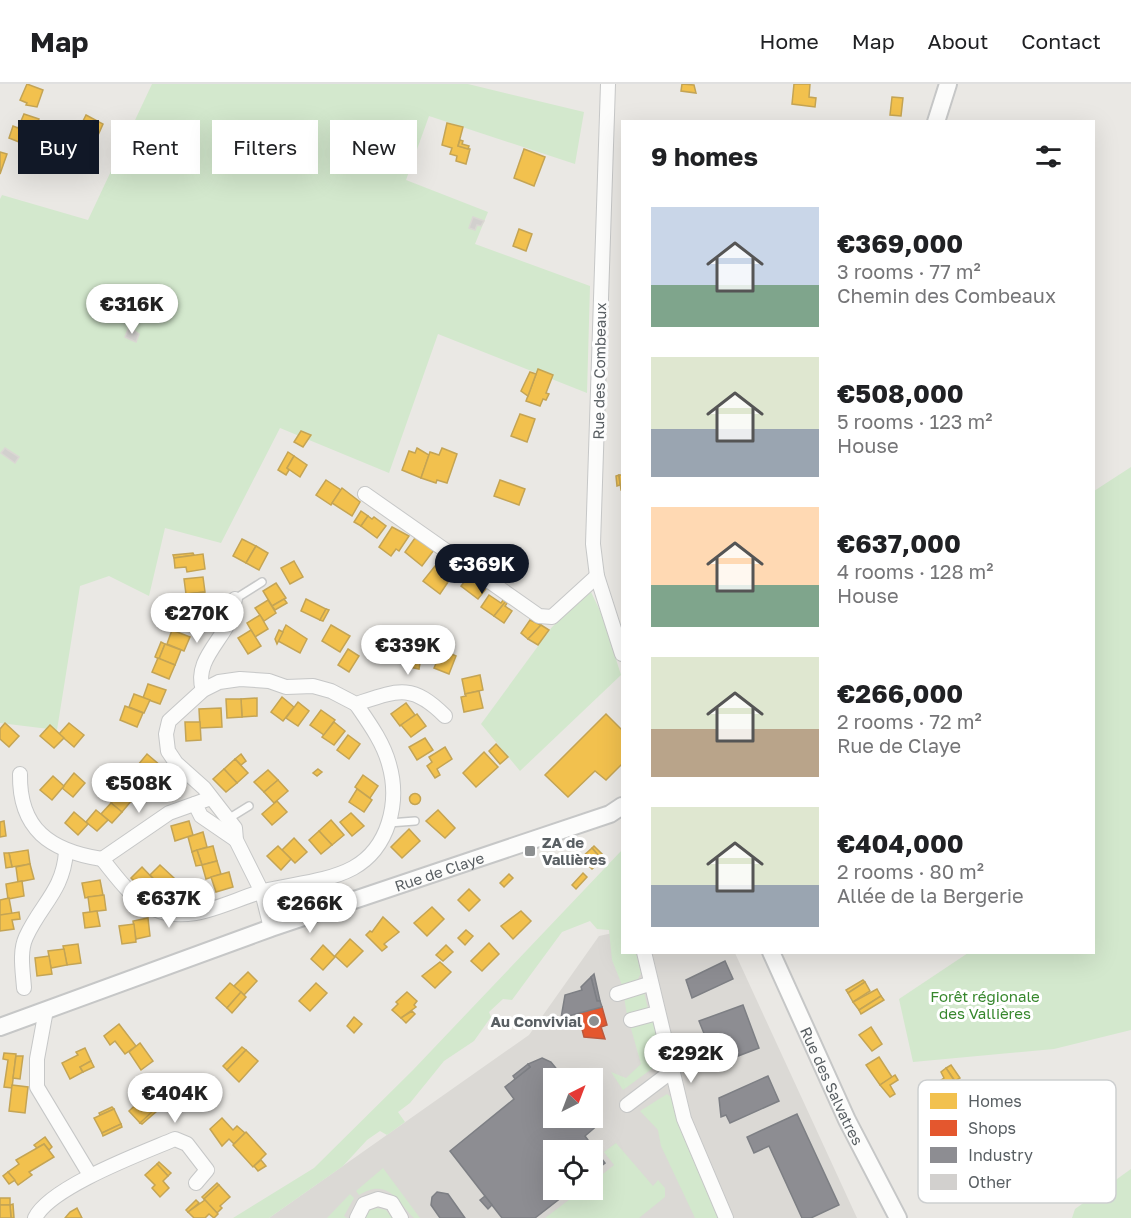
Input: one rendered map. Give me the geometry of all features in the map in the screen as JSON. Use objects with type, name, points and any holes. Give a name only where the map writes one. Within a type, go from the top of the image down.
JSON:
[{"type":"street","name":"Rue des Combeaux","points":[[608,84],[593,544],[597,576],[621,651]]},
{"type":"street","points":[[937,120],[948,84]]},
{"type":"street","points":[[365,494],[539,616],[552,617],[597,576]]},
{"type":"street","points":[[203,690],[199,680],[203,665],[231,620],[235,599]]},
{"type":"street","points":[[20,774],[20,796],[28,816],[42,834],[66,852],[102,859],[126,888],[153,909],[185,917],[262,892],[352,868],[380,843],[389,822],[394,801],[390,765],[376,732],[356,704],[331,691],[313,686],[286,687],[269,681],[240,679],[219,682],[203,690],[169,721],[165,734],[168,751],[176,763],[211,798],[234,828],[236,840],[262,892],[271,928]]},
{"type":"street","points":[[356,704],[380,696],[411,691],[427,698],[445,716]]},
{"type":"street","points":[[102,859],[169,813],[211,798]]},
{"type":"street","points":[[195,804],[201,816],[236,840]]},
{"type":"street","name":"Rue de Claye","points":[[0,1027],[271,928],[618,812]]},
{"type":"street","points":[[24,988],[21,961],[25,938],[57,889],[64,870],[66,852]]},
{"type":"street","points":[[644,954],[657,1013],[691,1142],[726,1218]]},
{"type":"street","name":"Rue des Salvatres","points":[[772,954],[847,1120],[898,1218]]},
{"type":"street","points":[[617,994],[650,984]]},
{"type":"street","points":[[46,1010],[37,1059],[37,1087],[90,1175]]},
{"type":"street","points":[[631,1020],[657,1013]]},
{"type":"street","points":[[627,1104],[672,1071]]},
{"type":"street","points":[[35,1218],[40,1208],[90,1175],[175,1139],[187,1144],[207,1170],[196,1183]]},
{"type":"street","points":[[357,1218],[364,1204],[378,1199],[392,1203],[403,1217]]},
{"type":"lane","points":[[235,599],[262,582]]},
{"type":"lane","points":[[228,819],[249,806]]},
{"type":"lane","points":[[389,822],[415,821]]},
{"type":"shaded area","points":[[621,931],[621,954],[735,954],[857,1218],[269,1218],[529,1035],[599,936]]},
{"type":"green space","points":[[152,84],[468,84],[584,112],[575,164],[429,116],[417,149],[417,120],[330,120],[330,174],[408,174],[406,180],[488,212],[475,244],[590,286],[587,393],[438,334],[389,473],[280,428],[221,543],[165,528],[149,596],[109,576],[80,586],[57,730],[0,723],[0,199],[2,195],[88,220],[111,171],[111,174],[200,174],[200,120],[135,120]]},
{"type":"green space","name":"Forêt régionale des Vallières","points":[[1131,467],[1131,1030],[1054,1049],[913,1062],[899,999],[966,954],[1095,954],[1095,490]]},
{"type":"green space","points":[[591,592],[602,615],[621,675],[520,771],[481,724],[552,627]]},
{"type":"green space","points":[[621,851],[621,954],[636,954],[641,973],[636,983],[622,985],[612,960],[609,930],[597,929],[590,921],[562,932],[512,1000],[503,999],[489,1012],[491,1017],[474,1041],[444,1061],[410,1103],[398,1112],[405,1122],[387,1135],[380,1131],[367,1140],[343,1166],[269,1218],[233,1218],[314,1168],[413,1070]]},
{"type":"green space","points":[[644,992],[648,1009],[627,1015],[624,997]]},
{"type":"green space","points":[[653,1020],[661,1057],[657,1065],[623,1090],[611,1072],[626,1078],[641,1064],[630,1025]]},
{"type":"green space","points":[[667,1094],[672,1098],[693,1157],[722,1218],[695,1218],[661,1146],[658,1130],[640,1111]]},
{"type":"green space","points":[[616,1143],[653,1186],[658,1180],[665,1188],[665,1197],[639,1218],[545,1218],[569,1200],[603,1200],[603,1174],[614,1165],[604,1152]]},
{"type":"green space","points":[[383,1168],[420,1218],[414,1218],[397,1199],[385,1190],[369,1190],[359,1195],[356,1191]]},
{"type":"green space","points":[[1131,1169],[1131,1218],[1072,1218],[1075,1209],[1083,1203],[1116,1203],[1116,1180]]},
{"type":"green space","points":[[350,1194],[354,1198],[344,1216],[347,1218],[327,1218]]},
{"type":"green space","points":[[377,1208],[386,1210],[392,1218],[364,1218],[368,1211]]},
{"type":"building: Homes","points":[[27,84],[43,90],[37,107],[26,105],[27,103],[20,100]]},
{"type":"building: Homes","points":[[682,84],[694,85],[696,93],[681,91]]},
{"type":"building: Homes","points":[[794,84],[810,84],[809,97],[816,98],[815,107],[792,104]]},
{"type":"building: Homes","points":[[892,97],[903,98],[901,116],[890,115]]},
{"type":"building: Homes","points":[[24,114],[39,119],[39,120],[21,120]]},
{"type":"building: Homes","points":[[86,115],[95,120],[84,120]]},
{"type":"building: Homes","points":[[447,123],[463,127],[458,146],[470,149],[466,164],[456,161],[457,156],[450,154],[452,148],[442,145]]},
{"type":"building: Homes","points":[[13,126],[18,128],[18,142],[9,138]]},
{"type":"building: Homes","points":[[460,140],[463,141],[462,144],[469,146],[468,149],[458,146]]},
{"type":"building: Homes","points":[[524,149],[545,157],[534,186],[514,178]]},
{"type":"building: Homes","points":[[0,152],[7,154],[0,174]]},
{"type":"building: Homes","points":[[519,229],[532,234],[526,251],[513,246]]},
{"type":"building: Homes","points":[[538,369],[553,375],[546,393],[549,394],[540,406],[526,401]]},
{"type":"building: Homes","points":[[530,372],[536,374],[528,396],[521,391]]},
{"type":"building: Homes","points":[[520,414],[535,419],[527,442],[511,436]]},
{"type":"building: Homes","points":[[301,431],[311,435],[303,447],[294,442]]},
{"type":"building: Homes","points":[[417,448],[429,455],[421,478],[402,470],[409,451],[415,453]]},
{"type":"building: Homes","points":[[442,448],[457,454],[447,483],[437,480],[436,483],[421,478],[430,452],[439,455]]},
{"type":"building: Homes","points":[[288,452],[294,456],[286,475],[278,470]]},
{"type":"building: Homes","points":[[294,456],[307,465],[300,477],[287,468]]},
{"type":"building: Homes","points":[[619,475],[620,485],[617,486],[616,476]]},
{"type":"building: Homes","points":[[326,480],[341,490],[331,505],[316,495]]},
{"type":"building: Homes","points":[[500,480],[525,489],[519,505],[494,496]]},
{"type":"building: Homes","points":[[342,488],[360,502],[352,516],[332,503]]},
{"type":"building: Homes","points":[[361,511],[368,516],[361,526],[354,522]]},
{"type":"building: Homes","points":[[368,516],[372,519],[374,517],[386,526],[377,538],[361,526]]},
{"type":"building: Homes","points":[[392,527],[409,536],[399,551],[396,549],[391,556],[379,547]]},
{"type":"building: Homes","points":[[415,538],[434,550],[422,566],[405,552]]},
{"type":"building: Homes","points":[[242,539],[256,546],[246,563],[233,556]]},
{"type":"building: Homes","points":[[256,546],[268,553],[259,570],[246,563]]},
{"type":"building: Homes","points":[[193,553],[194,555],[174,558],[173,555]]},
{"type":"building: Homes","points":[[203,554],[205,569],[187,572],[186,567],[175,568],[174,558]]},
{"type":"building: Homes","points":[[443,556],[455,565],[445,579],[448,582],[440,594],[423,581]]},
{"type":"building: Homes","points":[[294,561],[303,577],[290,584],[281,568]]},
{"type":"building: Homes","points":[[471,573],[489,585],[478,599],[461,586]]},
{"type":"building: Homes","points":[[203,577],[205,592],[186,594],[184,579]]},
{"type":"building: Homes","points":[[276,583],[286,598],[272,606],[263,591]]},
{"type":"building: Homes","points":[[204,592],[206,607],[190,609],[187,594]]},
{"type":"building: Homes","points":[[489,595],[501,603],[504,599],[506,601],[494,616],[481,607]]},
{"type":"building: Homes","points":[[284,599],[287,603],[275,610],[272,606]]},
{"type":"building: Homes","points":[[306,599],[326,609],[320,620],[301,611]]},
{"type":"building: Homes","points":[[268,600],[276,613],[264,621],[255,608]]},
{"type":"building: Homes","points":[[506,601],[508,602],[505,606],[512,611],[504,623],[494,616]]},
{"type":"building: Homes","points":[[199,608],[201,622],[182,625],[180,611]]},
{"type":"building: Homes","points":[[326,609],[329,610],[323,621],[320,620]]},
{"type":"building: Homes","points":[[260,615],[268,629],[255,637],[247,623]]},
{"type":"building: Homes","points":[[530,620],[541,625],[528,639],[521,633]]},
{"type":"building: Homes","points":[[286,625],[307,639],[300,653],[278,641]]},
{"type":"building: Homes","points":[[331,625],[350,636],[340,652],[322,641]]},
{"type":"building: Homes","points":[[541,625],[549,630],[538,645],[528,639]]},
{"type":"building: Homes","points":[[172,630],[190,637],[184,651],[167,644]]},
{"type":"building: Homes","points":[[251,630],[261,646],[248,654],[238,638]]},
{"type":"building: Homes","points":[[279,630],[283,632],[277,644],[275,639]]},
{"type":"building: Homes","points":[[161,642],[165,644],[159,659],[155,657]]},
{"type":"building: Homes","points":[[165,644],[181,650],[175,665],[159,659]]},
{"type":"building: Homes","points":[[407,648],[422,651],[419,669],[404,666]]},
{"type":"building: Homes","points":[[348,649],[359,656],[349,672],[338,665]]},
{"type":"building: Homes","points":[[442,650],[456,656],[449,674],[434,668]]},
{"type":"building: Homes","points":[[158,658],[175,665],[169,679],[152,672]]},
{"type":"building: Homes","points":[[480,675],[483,690],[465,694],[462,679]]},
{"type":"building: Homes","points":[[148,684],[166,690],[160,704],[143,698]]},
{"type":"building: Homes","points":[[479,691],[483,708],[464,712],[461,697]]},
{"type":"building: Homes","points":[[134,694],[150,700],[144,713],[129,707]]},
{"type":"building: Homes","points":[[282,697],[294,707],[283,721],[271,712]]},
{"type":"building: Homes","points":[[257,698],[257,716],[242,717],[241,699]]},
{"type":"building: Homes","points":[[226,699],[241,699],[242,717],[227,718]]},
{"type":"building: Homes","points":[[298,702],[309,711],[298,726],[286,718]]},
{"type":"building: Homes","points":[[406,703],[415,715],[400,726],[391,714]]},
{"type":"building: Homes","points":[[125,706],[143,713],[137,727],[120,720]]},
{"type":"building: Homes","points":[[221,708],[222,727],[200,728],[199,709]]},
{"type":"building: Homes","points":[[321,710],[335,720],[324,735],[310,725]]},
{"type":"building: Homes","points":[[417,714],[426,726],[411,737],[401,725]]},
{"type":"building: Homes","points":[[606,714],[621,729],[621,765],[606,780],[595,771],[568,797],[545,775]]},
{"type":"building: Homes","points":[[185,722],[200,722],[201,740],[186,741]]},
{"type":"building: Homes","points":[[334,722],[345,731],[334,745],[322,737]]},
{"type":"building: Homes","points":[[5,723],[19,736],[9,747],[0,739],[0,729]]},
{"type":"building: Homes","points":[[69,723],[84,735],[74,747],[59,734]]},
{"type":"building: Homes","points":[[50,725],[64,738],[54,748],[40,736]]},
{"type":"building: Homes","points":[[348,735],[360,744],[349,759],[337,750]]},
{"type":"building: Homes","points":[[425,738],[433,750],[417,760],[409,747]]},
{"type":"building: Homes","points":[[496,744],[508,757],[500,764],[489,751]]},
{"type":"building: Homes","points":[[445,747],[452,759],[437,769],[440,775],[435,778],[427,766],[432,762],[429,757]]},
{"type":"building: Homes","points":[[484,752],[498,767],[476,787],[463,773]]},
{"type":"building: Homes","points":[[147,754],[161,766],[151,777],[138,765]]},
{"type":"building: Homes","points":[[241,754],[246,761],[241,765],[235,759]]},
{"type":"building: Homes","points":[[235,759],[248,773],[237,783],[224,769]]},
{"type":"building: Homes","points":[[224,769],[237,783],[226,792],[213,779]]},
{"type":"building: Homes","points":[[318,769],[322,772],[317,776],[313,773]]},
{"type":"building: Homes","points":[[268,770],[278,780],[264,792],[254,782]]},
{"type":"building: Homes","points":[[146,772],[157,782],[147,794],[136,784]]},
{"type":"building: Homes","points":[[74,773],[85,783],[73,797],[62,788]]},
{"type":"building: Homes","points":[[363,775],[378,786],[370,798],[355,787]]},
{"type":"building: Homes","points":[[53,776],[64,786],[52,800],[40,790]]},
{"type":"building: Homes","points":[[128,778],[133,782],[126,790],[122,786]]},
{"type":"building: Homes","points":[[278,780],[288,791],[274,803],[264,792]]},
{"type":"building: Homes","points":[[133,782],[144,791],[134,802],[123,793]]},
{"type":"building: Homes","points":[[357,789],[372,800],[364,812],[349,802]]},
{"type":"building: Homes","points":[[121,791],[132,800],[122,812],[111,803]]},
{"type":"building: Homes","points":[[415,793],[421,799],[415,805],[409,799]]},
{"type":"building: Homes","points":[[277,801],[287,812],[272,825],[262,814]]},
{"type":"building: Homes","points":[[111,803],[122,812],[112,823],[101,814]]},
{"type":"building: Homes","points":[[96,810],[108,820],[97,831],[86,822]]},
{"type":"building: Homes","points":[[438,810],[455,828],[445,838],[426,821]]},
{"type":"building: Homes","points":[[74,812],[88,824],[78,835],[65,823]]},
{"type":"building: Homes","points":[[351,813],[364,826],[352,836],[340,822]]},
{"type":"building: Homes","points":[[331,820],[344,835],[332,845],[319,831]]},
{"type":"building: Homes","points":[[4,821],[6,836],[0,837],[0,822]]},
{"type":"building: Homes","points":[[189,821],[193,835],[175,841],[171,826]]},
{"type":"building: Homes","points":[[409,829],[420,841],[402,858],[391,847]]},
{"type":"building: Homes","points":[[319,831],[332,845],[321,854],[309,840]]},
{"type":"building: Homes","points":[[203,832],[207,847],[192,852],[188,837]]},
{"type":"building: Homes","points":[[294,838],[307,852],[295,863],[282,850]]},
{"type":"building: Homes","points":[[213,846],[217,861],[202,865],[197,850]]},
{"type":"building: Homes","points":[[278,846],[291,859],[281,870],[267,856]]},
{"type":"building: Homes","points":[[594,846],[602,854],[599,856],[592,848]]},
{"type":"building: Homes","points":[[592,848],[602,860],[592,869],[581,858]]},
{"type":"building: Homes","points":[[28,850],[30,864],[12,867],[9,853]]},
{"type":"building: Homes","points":[[197,850],[202,865],[196,866],[192,852]]},
{"type":"building: Homes","points":[[4,853],[9,853],[12,867],[6,868]]},
{"type":"building: Homes","points":[[217,861],[221,874],[206,879],[202,865]]},
{"type":"building: Homes","points":[[30,864],[34,879],[18,882],[16,867]]},
{"type":"building: Homes","points":[[160,865],[174,878],[163,889],[150,875]]},
{"type":"building: Homes","points":[[142,867],[161,887],[157,890],[151,884],[144,891],[131,878]]},
{"type":"building: Homes","points":[[229,872],[233,887],[216,892],[211,877]]},
{"type":"building: Homes","points":[[583,873],[587,877],[576,889],[572,885]]},
{"type":"building: Homes","points":[[509,874],[513,878],[504,887],[500,883]]},
{"type":"building: Homes","points":[[100,880],[103,895],[85,898],[82,883]]},
{"type":"building: Homes","points":[[22,881],[24,896],[8,899],[6,884]]},
{"type":"building: Homes","points":[[188,889],[191,897],[184,899],[181,891]]},
{"type":"building: Homes","points":[[469,889],[480,900],[469,911],[458,900]]},
{"type":"building: Homes","points":[[104,895],[106,910],[90,912],[88,897]]},
{"type":"building: Homes","points":[[9,898],[12,914],[0,915],[0,900]]},
{"type":"building: Homes","points":[[432,907],[444,919],[427,936],[414,923]]},
{"type":"building: Homes","points":[[97,911],[100,926],[85,928],[83,913]]},
{"type":"building: Homes","points":[[521,911],[531,921],[513,939],[501,926]]},
{"type":"building: Homes","points":[[19,912],[20,919],[12,920],[14,929],[0,931],[0,915]]},
{"type":"building: Homes","points":[[383,917],[399,932],[384,944],[387,947],[382,951],[366,935],[372,932]]},
{"type":"building: Homes","points":[[148,918],[150,936],[136,939],[133,921]]},
{"type":"building: Homes","points":[[134,924],[136,942],[122,944],[119,926]]},
{"type":"building: Homes","points":[[466,930],[473,936],[465,945],[458,938]]},
{"type":"building: Homes","points":[[350,939],[363,951],[347,967],[335,956]]},
{"type":"building: Homes","points":[[489,943],[499,954],[482,971],[471,961]]},
{"type":"building: Homes","points":[[78,944],[81,963],[67,965],[63,946]]},
{"type":"building: Homes","points":[[323,945],[335,957],[323,970],[311,959]]},
{"type":"building: Homes","points":[[446,945],[453,952],[443,961],[436,955]]},
{"type":"building: Homes","points":[[64,949],[67,965],[51,968],[48,951]]},
{"type":"building: Homes","points":[[49,956],[52,974],[37,976],[35,958]]},
{"type":"building: Homes","points":[[440,962],[451,972],[435,988],[422,976]]},
{"type":"building: Homes","points":[[248,972],[257,981],[244,995],[234,986]]},
{"type":"building: Homes","points":[[863,980],[865,982],[848,993],[846,990]]},
{"type":"building: Homes","points":[[865,982],[870,991],[853,1002],[848,993]]},
{"type":"building: Homes","points":[[230,983],[241,992],[227,1008],[216,998]]},
{"type":"building: Homes","points":[[316,983],[327,993],[310,1011],[299,1001]]},
{"type":"building: Homes","points":[[877,989],[881,996],[859,1010],[853,1002]]},
{"type":"building: Homes","points":[[241,992],[246,997],[232,1013],[227,1008]]},
{"type":"building: Homes","points":[[407,992],[417,1001],[414,1005],[416,1007],[401,1018],[392,1010],[398,1004],[396,1002]]},
{"type":"building: Homes","points":[[881,996],[884,1000],[861,1014],[859,1010]]},
{"type":"building: Homes","points":[[412,1011],[415,1014],[406,1023],[401,1018]]},
{"type":"building: Homes","points":[[354,1017],[362,1024],[354,1033],[347,1026]]},
{"type":"building: Homes","points":[[119,1024],[136,1046],[125,1054],[115,1041],[110,1045],[104,1036]]},
{"type":"building: Homes","points":[[871,1027],[882,1044],[872,1051],[859,1035]]},
{"type":"building: Homes","points":[[140,1043],[153,1061],[141,1070],[129,1052]]},
{"type":"building: Homes","points":[[242,1047],[246,1050],[227,1070],[223,1066]]},
{"type":"building: Homes","points":[[85,1048],[91,1061],[80,1067],[83,1072],[70,1079],[62,1063],[78,1055],[76,1052]]},
{"type":"building: Homes","points":[[246,1050],[258,1061],[239,1082],[227,1070]]},
{"type":"building: Homes","points":[[4,1053],[16,1054],[12,1088],[4,1087],[8,1060],[3,1059]]},
{"type":"building: Homes","points":[[16,1056],[23,1056],[20,1079],[13,1078]]},
{"type":"building: Homes","points":[[879,1057],[892,1077],[880,1085],[866,1065]]},
{"type":"building: Homes","points":[[91,1061],[94,1067],[83,1072],[80,1067]]},
{"type":"building: Homes","points":[[951,1065],[960,1078],[954,1080],[946,1068]]},
{"type":"building: Homes","points":[[946,1068],[954,1080],[941,1080],[944,1078],[941,1072]]},
{"type":"building: Homes","points":[[895,1075],[898,1080],[890,1085],[895,1094],[890,1097],[880,1085]]},
{"type":"building: Homes","points":[[178,1078],[189,1090],[172,1110],[161,1099],[167,1094],[164,1091]]},
{"type":"building: Homes","points":[[12,1085],[28,1087],[25,1113],[9,1111]]},
{"type":"building: Homes","points":[[152,1089],[165,1103],[140,1123],[129,1111]]},
{"type":"building: Homes","points":[[112,1107],[114,1109],[100,1115],[99,1113]]},
{"type":"building: Homes","points":[[114,1109],[121,1124],[102,1133],[94,1118]]},
{"type":"building: Homes","points":[[155,1109],[157,1111],[142,1124],[140,1123]]},
{"type":"building: Homes","points":[[222,1118],[233,1130],[237,1126],[245,1133],[234,1144],[229,1139],[222,1146],[210,1129]]},
{"type":"building: Homes","points":[[121,1124],[122,1127],[103,1136],[102,1133]]},
{"type":"building: Homes","points":[[246,1132],[266,1154],[253,1167],[233,1145]]},
{"type":"building: Homes","points":[[45,1137],[52,1147],[49,1150],[44,1144],[37,1148],[34,1145]]},
{"type":"building: Homes","points":[[44,1144],[54,1157],[29,1172],[32,1175],[18,1185],[8,1172],[19,1164],[16,1160]]},
{"type":"building: Homes","points":[[261,1160],[266,1166],[258,1171],[254,1166]]},
{"type":"building: Homes","points":[[159,1162],[171,1173],[168,1176],[157,1164]]},
{"type":"building: Homes","points":[[157,1164],[168,1176],[163,1181],[169,1188],[160,1197],[152,1188],[155,1185],[145,1175]]},
{"type":"building: Homes","points":[[8,1172],[15,1180],[9,1184],[3,1176]]},
{"type":"building: Homes","points":[[217,1183],[219,1185],[204,1199],[202,1197]]},
{"type":"building: Homes","points":[[219,1185],[230,1197],[220,1206],[222,1208],[217,1213],[204,1199]]},
{"type":"building: Homes","points":[[0,1198],[10,1198],[10,1205],[0,1205]]},
{"type":"building: Homes","points":[[196,1200],[199,1203],[188,1212],[186,1210]]},
{"type":"building: Homes","points":[[205,1200],[218,1214],[214,1218],[209,1214],[205,1218],[194,1218],[188,1212]]},
{"type":"building: Homes","points":[[13,1204],[14,1218],[11,1218],[10,1205]]},
{"type":"building: Homes","points":[[0,1205],[10,1205],[11,1218],[0,1218]]},
{"type":"building: Homes","points":[[77,1208],[82,1218],[65,1218],[70,1212]]},
{"type":"building: Shops","points":[[602,1007],[607,1025],[601,1027],[605,1039],[584,1037],[578,1013]]},
{"type":"building: Industry","points":[[725,961],[733,979],[692,998],[686,980]]},
{"type":"building: Industry","points":[[594,974],[600,1001],[597,1001],[591,977]]},
{"type":"building: Industry","points":[[591,977],[597,1001],[600,1001],[602,1007],[561,1018],[565,995],[582,990],[581,987]]},
{"type":"building: Industry","points":[[743,1005],[759,1048],[725,1061],[721,1056],[713,1056],[699,1021]]},
{"type":"building: Industry","points":[[718,1054],[722,1055],[722,1063],[718,1064],[714,1063],[713,1059],[714,1055]]},
{"type":"building: Industry","points":[[542,1058],[551,1062],[556,1068],[543,1068],[543,1128],[594,1128],[585,1136],[588,1140],[543,1140],[543,1200],[558,1200],[535,1218],[502,1218],[450,1151],[514,1099],[505,1087],[530,1067],[528,1064]]},
{"type":"building: Industry","points":[[528,1064],[530,1067],[515,1079],[513,1076]]},
{"type":"building: Industry","points":[[768,1076],[779,1101],[730,1123],[726,1115],[721,1117],[719,1098]]},
{"type":"building: Industry","points":[[797,1114],[839,1205],[811,1218],[802,1218],[769,1146],[754,1153],[747,1137]]},
{"type":"building: Industry","points":[[437,1192],[448,1194],[465,1218],[440,1218],[431,1205],[432,1197]]},
{"type":"building: Industry","points":[[485,1196],[492,1205],[488,1209],[480,1200]]},
{"type":"building: Other","points":[[473,217],[484,221],[481,226],[477,225],[475,230],[469,228]]},
{"type":"building: Other","points":[[129,327],[139,334],[136,342],[125,337]]},
{"type":"building: Other","points":[[5,448],[19,457],[15,463],[1,453]]},
{"type":"place","name":"ZA de Vallières","points":[[530,851]]},
{"type":"place","name":"Au Convivial","points":[[594,1021]]}]
